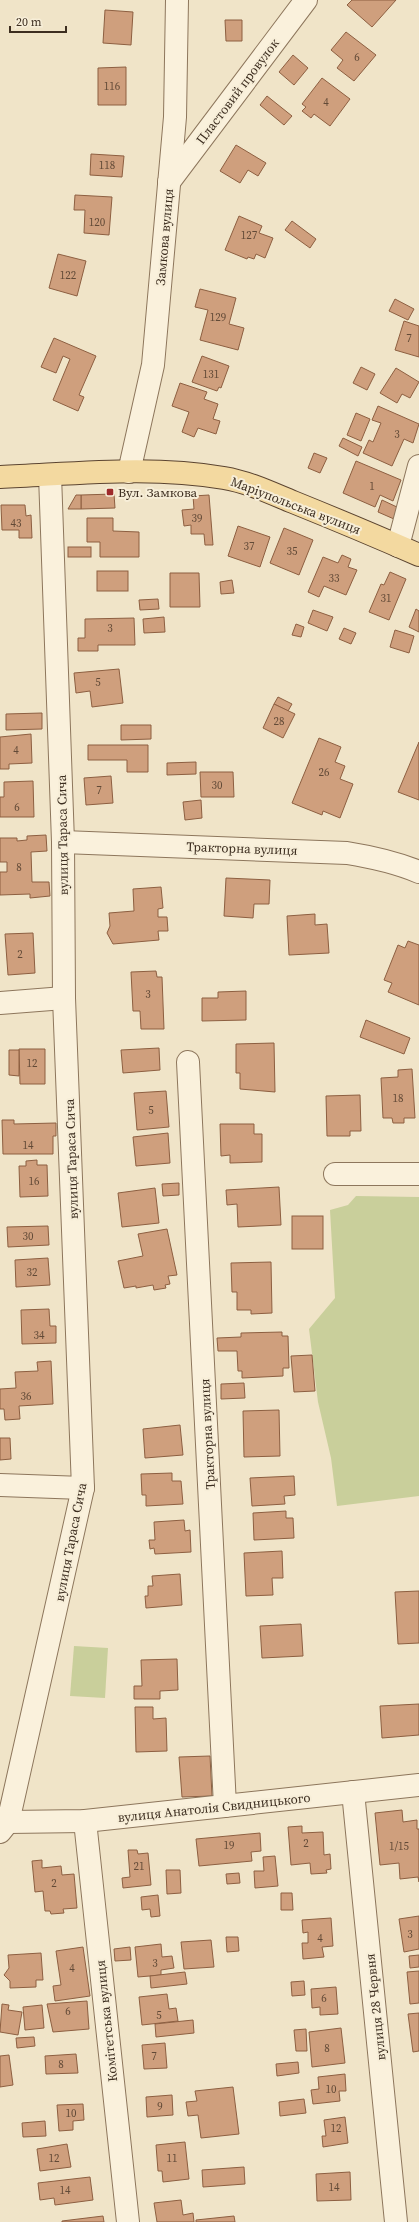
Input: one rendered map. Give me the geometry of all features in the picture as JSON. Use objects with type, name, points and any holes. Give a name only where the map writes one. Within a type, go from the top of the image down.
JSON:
[{"type":"main road","name":"Маріупольська вулиця","points":[[0,477],[129,472],[198,474],[250,485],[419,555]]},
{"type":"street","name":"Замкова вулиця","points":[[129,472],[153,365],[175,117],[177,0]]},
{"type":"street","name":"Пластовий провулок","points":[[169,182],[306,0]]},
{"type":"street","points":[[398,546],[419,466]]},
{"type":"street","name":"вулиця Тараса Сича","points":[[4,1827],[83,1488],[64,998],[63,842],[50,475]]},
{"type":"street","name":"Тракторна вулиця","points":[[63,842],[346,853],[373,857],[402,865],[419,872]]},
{"type":"street","points":[[0,1003],[64,998]]},
{"type":"street","name":"Тракторна вулиця","points":[[188,1062],[225,1806]]},
{"type":"street","points":[[335,1174],[419,1174]]},
{"type":"street","points":[[0,1485],[83,1488]]},
{"type":"street","name":"вулиця Анатолія Свидницького","points":[[4,1827],[419,1786]]},
{"type":"street","name":"вулиця 28 Червня","points":[[353,1792],[396,2222]]},
{"type":"street","name":"Комітетська вулиця","points":[[85,1820],[128,2222]]},
{"type":"green space","points":[[356,1196],[419,1197],[419,1496],[337,1506],[331,1458],[318,1402],[309,1329],[335,1298],[330,1210],[348,1205]]},
{"type":"green space","points":[[74,1646],[108,1648],[105,1698],[70,1696]]},
{"type":"building","points":[[352,0],[396,0],[372,27],[347,5]]},
{"type":"building","points":[[105,10],[133,12],[131,45],[103,43]]},
{"type":"building","points":[[225,20],[242,20],[242,41],[226,41]]},
{"type":"building","points":[[346,32],[376,55],[354,81],[337,68],[343,60],[331,50]]},
{"type":"building","points":[[293,55],[308,68],[294,85],[279,72]]},
{"type":"building","points":[[126,67],[126,105],[98,105],[98,68]]},
{"type":"building","points":[[322,78],[350,99],[330,126],[314,114],[311,118],[302,111],[306,107],[302,104]]},
{"type":"building","points":[[267,96],[292,116],[284,125],[260,105]]},
{"type":"building","points":[[236,145],[266,163],[258,176],[248,170],[240,183],[220,171]]},
{"type":"building","points":[[91,154],[124,156],[122,177],[90,175]]},
{"type":"building","points":[[75,195],[112,197],[109,235],[84,233],[85,210],[74,210]]},
{"type":"building","points":[[239,216],[262,226],[259,233],[273,238],[265,258],[256,254],[254,259],[248,257],[247,259],[225,250]]},
{"type":"building","points":[[292,221],[316,239],[310,248],[285,230]]},
{"type":"building","points":[[58,254],[86,261],[77,296],[49,288]]},
{"type":"building","points":[[200,289],[236,298],[229,324],[244,328],[238,350],[200,340],[208,310],[195,307]]},
{"type":"building","points":[[395,299],[414,309],[408,320],[389,311]]},
{"type":"building","points":[[404,321],[419,326],[419,357],[395,350]]},
{"type":"building","points":[[54,338],[96,356],[79,395],[84,397],[78,411],[53,400],[70,359],[63,356],[56,373],[41,367]]},
{"type":"building","points":[[202,356],[229,366],[221,388],[219,387],[217,391],[192,382]]},
{"type":"building","points":[[361,367],[375,374],[367,390],[353,383]]},
{"type":"building","points":[[396,368],[419,382],[410,398],[402,394],[397,403],[380,393]]},
{"type":"building","points":[[180,383],[207,392],[204,399],[218,404],[213,419],[220,421],[216,434],[198,428],[194,437],[182,432],[189,412],[172,406]]},
{"type":"building","points":[[378,406],[419,424],[413,443],[404,439],[392,466],[363,453],[369,440],[373,442],[381,423],[372,420]]},
{"type":"building","points":[[356,413],[370,419],[361,441],[347,435]]},
{"type":"building","points":[[343,438],[362,447],[358,456],[339,446]]},
{"type":"building","points":[[314,453],[327,458],[320,473],[308,468]]},
{"type":"building","points":[[356,461],[401,480],[393,501],[380,495],[375,507],[343,493]]},
{"type":"building","points":[[114,494],[115,508],[81,509],[81,495]]},
{"type":"building","points":[[76,495],[81,495],[81,509],[68,509]]},
{"type":"building","points":[[209,495],[213,545],[205,545],[204,534],[191,534],[191,525],[184,526],[182,510],[194,509],[193,496]]},
{"type":"building","points":[[382,500],[399,508],[394,519],[378,512]]},
{"type":"building","points":[[1,505],[25,505],[26,516],[31,515],[32,538],[19,538],[19,530],[2,530]]},
{"type":"building","points":[[87,518],[113,518],[113,531],[139,532],[139,557],[100,557],[100,542],[87,542]]},
{"type":"building","points":[[238,526],[270,537],[260,567],[228,556]]},
{"type":"building","points":[[284,528],[313,540],[299,575],[270,563]]},
{"type":"building","points":[[68,547],[91,547],[91,557],[68,557]]},
{"type":"building","points":[[342,555],[351,559],[348,567],[357,570],[346,595],[324,586],[319,597],[308,592],[323,557],[338,563]]},
{"type":"building","points":[[97,571],[128,571],[128,591],[97,591]]},
{"type":"building","points":[[390,572],[406,579],[389,620],[369,612],[381,584],[384,585]]},
{"type":"building","points":[[170,573],[199,573],[200,607],[170,607]]},
{"type":"building","points":[[232,580],[234,593],[221,594],[220,582]]},
{"type":"building","points":[[158,599],[159,609],[140,610],[139,600]]},
{"type":"building","points":[[416,609],[419,611],[419,632],[409,627]]},
{"type":"building","points":[[313,610],[333,617],[327,631],[308,623]]},
{"type":"building","points":[[164,617],[165,632],[144,633],[143,619]]},
{"type":"building","points":[[134,618],[135,645],[98,645],[98,651],[78,651],[78,638],[85,638],[85,619]]},
{"type":"building","points":[[296,624],[304,627],[301,637],[292,635]]},
{"type":"building","points":[[344,628],[356,633],[351,644],[339,639]]},
{"type":"building","points":[[395,630],[414,636],[409,653],[390,647]]},
{"type":"building","points":[[119,669],[123,703],[92,707],[90,691],[76,693],[74,673]]},
{"type":"building","points":[[278,697],[292,704],[288,711],[274,704]]},
{"type":"building","points":[[274,704],[295,714],[283,738],[263,728]]},
{"type":"building","points":[[42,713],[42,729],[6,730],[6,714]]},
{"type":"building","points":[[121,725],[151,725],[151,739],[121,740]]},
{"type":"building","points":[[31,734],[32,763],[9,764],[9,769],[0,769],[0,737]]},
{"type":"building","points":[[319,738],[341,747],[335,762],[345,766],[340,779],[353,784],[340,818],[323,811],[322,815],[292,803]]},
{"type":"building","points":[[419,742],[419,800],[398,792]]},
{"type":"building","points":[[88,745],[148,745],[148,772],[127,772],[127,760],[88,760]]},
{"type":"building","points":[[196,762],[196,774],[167,775],[167,763]]},
{"type":"building","points":[[200,772],[233,772],[234,797],[201,797]]},
{"type":"building","points":[[111,776],[113,803],[86,805],[84,778]]},
{"type":"building","points":[[33,781],[34,817],[0,817],[0,797],[4,797],[4,782]]},
{"type":"building","points":[[201,800],[202,818],[185,820],[183,802]]},
{"type":"building","points":[[46,835],[47,851],[31,852],[32,882],[49,882],[50,896],[30,898],[30,894],[0,895],[0,872],[7,872],[7,862],[0,862],[0,838],[17,838],[17,841],[27,840],[27,836]]},
{"type":"building","points":[[226,878],[270,880],[269,904],[254,904],[253,918],[224,916]]},
{"type":"building","points":[[161,887],[163,908],[158,909],[158,917],[167,917],[168,931],[158,931],[159,940],[113,944],[107,933],[110,926],[109,913],[134,911],[133,889]]},
{"type":"building","points":[[315,914],[315,925],[327,924],[329,953],[289,955],[287,916]]},
{"type":"building","points":[[33,933],[35,973],[8,975],[5,934]]},
{"type":"building","points":[[408,941],[419,945],[419,1005],[388,992],[392,983],[384,980],[398,945],[405,948]]},
{"type":"building","points":[[156,971],[157,977],[162,977],[164,1029],[141,1029],[140,1011],[133,1011],[131,972]]},
{"type":"building","points":[[246,991],[246,1020],[202,1021],[202,998],[218,998],[218,992]]},
{"type":"building","points":[[366,1020],[410,1038],[404,1054],[360,1037]]},
{"type":"building","points":[[274,1043],[275,1092],[240,1089],[240,1073],[236,1073],[236,1044]]},
{"type":"building","points":[[159,1048],[160,1070],[123,1073],[121,1050]]},
{"type":"building","points":[[19,1049],[45,1049],[45,1084],[20,1084]]},
{"type":"building","points":[[9,1050],[19,1050],[19,1076],[9,1075]]},
{"type":"building","points":[[412,1069],[415,1118],[404,1118],[404,1123],[393,1123],[392,1118],[383,1118],[381,1078],[398,1077],[398,1070]]},
{"type":"building","points":[[166,1091],[169,1127],[137,1130],[134,1093]]},
{"type":"building","points":[[360,1095],[361,1131],[350,1131],[350,1136],[327,1136],[326,1096]]},
{"type":"building","points":[[2,1120],[14,1120],[14,1124],[56,1123],[56,1136],[53,1136],[53,1154],[3,1154]]},
{"type":"building","points":[[220,1124],[254,1124],[254,1134],[262,1134],[262,1162],[230,1163],[230,1155],[221,1156]]},
{"type":"building","points":[[168,1133],[170,1163],[136,1166],[133,1137]]},
{"type":"building","points":[[37,1160],[37,1165],[47,1165],[48,1196],[20,1197],[19,1166],[26,1166],[26,1161]]},
{"type":"building","points":[[179,1183],[179,1195],[163,1196],[162,1184]]},
{"type":"building","points":[[279,1187],[281,1225],[238,1227],[237,1204],[227,1205],[226,1190]]},
{"type":"building","points":[[155,1188],[159,1223],[122,1227],[118,1193]]},
{"type":"building","points":[[292,1216],[323,1216],[323,1249],[292,1249]]},
{"type":"building","points":[[48,1226],[49,1245],[8,1247],[7,1227]]},
{"type":"building","points":[[167,1229],[177,1275],[168,1276],[170,1284],[165,1285],[166,1288],[154,1290],[153,1285],[136,1288],[136,1286],[124,1288],[118,1261],[143,1256],[138,1234]]},
{"type":"building","points":[[48,1258],[50,1285],[16,1287],[15,1260]]},
{"type":"building","points":[[271,1262],[272,1313],[251,1314],[251,1310],[237,1310],[237,1292],[232,1292],[231,1263]]},
{"type":"building","points":[[49,1309],[50,1326],[56,1326],[56,1343],[22,1344],[21,1310]]},
{"type":"building","points":[[282,1332],[282,1336],[288,1336],[289,1368],[283,1368],[283,1376],[242,1378],[242,1371],[238,1371],[237,1351],[218,1351],[217,1338],[241,1337],[241,1333]]},
{"type":"building","points":[[312,1355],[315,1391],[294,1392],[291,1356]]},
{"type":"building","points":[[51,1361],[53,1404],[19,1406],[20,1419],[5,1420],[4,1409],[0,1409],[0,1389],[16,1388],[15,1372],[38,1371],[37,1362]]},
{"type":"building","points":[[244,1383],[245,1398],[221,1399],[221,1384]]},
{"type":"building","points":[[279,1410],[280,1456],[244,1457],[243,1411]]},
{"type":"building","points":[[180,1425],[183,1455],[145,1458],[143,1429]]},
{"type":"building","points":[[0,1438],[10,1438],[11,1459],[0,1460]]},
{"type":"building","points":[[172,1473],[172,1481],[181,1481],[183,1504],[146,1506],[146,1495],[142,1495],[141,1474]]},
{"type":"building","points":[[294,1476],[295,1495],[284,1496],[285,1504],[252,1506],[250,1478]]},
{"type":"building","points":[[286,1511],[286,1518],[293,1518],[294,1538],[254,1540],[253,1513]]},
{"type":"building","points":[[184,1520],[185,1531],[190,1530],[191,1552],[155,1554],[154,1548],[150,1549],[149,1540],[155,1540],[154,1522]]},
{"type":"building","points":[[282,1551],[283,1578],[272,1578],[273,1595],[246,1596],[244,1553]]},
{"type":"building","points":[[180,1574],[182,1605],[146,1608],[145,1596],[148,1596],[148,1586],[153,1586],[152,1576]]},
{"type":"building","points":[[419,1591],[419,1643],[398,1644],[395,1592]]},
{"type":"building","points":[[301,1624],[303,1656],[262,1658],[260,1626]]},
{"type":"building","points":[[177,1659],[178,1690],[160,1691],[160,1699],[134,1699],[134,1686],[142,1686],[141,1660]]},
{"type":"building","points":[[419,1704],[419,1735],[382,1738],[380,1706]]},
{"type":"building","points":[[135,1707],[153,1707],[153,1719],[166,1718],[167,1751],[136,1752]]},
{"type":"building","points":[[210,1756],[212,1796],[182,1797],[179,1757]]},
{"type":"building","points":[[402,1810],[403,1822],[417,1820],[417,1829],[419,1829],[419,1882],[418,1877],[400,1879],[399,1863],[380,1865],[375,1813]]},
{"type":"building","points":[[302,1826],[302,1833],[323,1832],[324,1855],[330,1854],[331,1869],[326,1870],[327,1873],[311,1874],[310,1863],[291,1865],[288,1827]]},
{"type":"building","points":[[260,1833],[261,1851],[251,1852],[252,1861],[199,1866],[196,1839]]},
{"type":"building","points":[[128,1850],[137,1850],[138,1854],[148,1853],[151,1885],[123,1888],[122,1878],[130,1877]]},
{"type":"building","points":[[275,1856],[278,1886],[255,1888],[254,1871],[264,1871],[263,1857]]},
{"type":"building","points":[[42,1860],[42,1868],[61,1866],[62,1875],[74,1874],[77,1908],[63,1909],[64,1913],[51,1914],[50,1911],[45,1911],[43,1891],[35,1892],[32,1861]]},
{"type":"building","points":[[166,1870],[180,1870],[181,1893],[167,1894]]},
{"type":"building","points":[[239,1873],[240,1883],[227,1884],[226,1874]]},
{"type":"building","points":[[281,1893],[292,1893],[293,1910],[281,1910]]},
{"type":"building","points":[[158,1895],[160,1916],[151,1917],[150,1909],[142,1910],[141,1897]]},
{"type":"building","points":[[419,1916],[419,1949],[404,1952],[399,1919]]},
{"type":"building","points":[[331,1918],[333,1946],[322,1947],[324,1957],[303,1959],[302,1943],[308,1943],[308,1932],[303,1933],[302,1920]]},
{"type":"building","points":[[226,1937],[238,1937],[239,1951],[227,1952]]},
{"type":"building","points":[[211,1940],[214,1967],[184,1969],[181,1942]]},
{"type":"building","points":[[161,1944],[162,1957],[172,1956],[174,1968],[161,1970],[161,1975],[138,1977],[135,1947]]},
{"type":"building","points":[[83,1947],[90,1996],[55,2001],[53,1986],[61,1985],[56,1951]]},
{"type":"building","points":[[130,1947],[131,1960],[115,1961],[114,1949]]},
{"type":"building","points":[[41,1953],[43,1980],[36,1980],[36,1987],[10,1988],[10,1981],[4,1975],[9,1968],[8,1955]]},
{"type":"building","points":[[419,1955],[419,1967],[410,1968],[409,1956]]},
{"type":"building","points":[[419,1971],[419,2003],[410,2004],[407,1972]]},
{"type":"building","points":[[185,1972],[187,1984],[151,1988],[150,1976]]},
{"type":"building","points":[[304,1981],[305,1995],[292,1996],[291,1982]]},
{"type":"building","points":[[336,1987],[338,2014],[320,2015],[320,2007],[312,2008],[311,1989]]},
{"type":"building","points":[[167,1994],[169,2009],[176,2008],[178,2021],[142,2025],[139,1997]]},
{"type":"building","points":[[87,2001],[89,2029],[53,2032],[47,2004]]},
{"type":"building","points":[[2,2004],[9,2005],[8,2010],[22,2012],[18,2035],[0,2032]]},
{"type":"building","points":[[42,2005],[44,2028],[25,2030],[23,2007]]},
{"type":"building","points":[[419,2013],[419,2051],[413,2052],[408,2014]]},
{"type":"building","points":[[193,2020],[194,2033],[156,2037],[155,2024]]},
{"type":"building","points":[[341,2028],[345,2063],[312,2067],[309,2032]]},
{"type":"building","points":[[306,2029],[307,2051],[296,2051],[294,2030]]},
{"type":"building","points":[[34,2037],[35,2046],[17,2048],[16,2038]]},
{"type":"building","points":[[165,2043],[167,2068],[144,2069],[142,2045]]},
{"type":"building","points":[[76,2054],[78,2073],[46,2074],[45,2056]]},
{"type":"building","points":[[9,2055],[13,2085],[0,2087],[0,2056]]},
{"type":"building","points":[[298,2062],[299,2073],[277,2076],[276,2064]]},
{"type":"building","points":[[345,2074],[346,2091],[339,2091],[340,2101],[313,2104],[311,2090],[319,2089],[318,2077]]},
{"type":"building","points":[[233,2087],[239,2134],[201,2138],[198,2115],[188,2116],[186,2102],[197,2101],[195,2091]]},
{"type":"building","points":[[172,2095],[173,2115],[147,2117],[146,2097]]},
{"type":"building","points":[[304,2099],[306,2113],[280,2116],[279,2102]]},
{"type":"building","points":[[83,2104],[84,2120],[73,2121],[73,2130],[59,2131],[57,2105]]},
{"type":"building","points":[[345,2117],[348,2143],[323,2147],[322,2136],[326,2136],[324,2120]]},
{"type":"building","points":[[45,2121],[46,2136],[23,2137],[22,2123]]},
{"type":"building","points":[[185,2142],[189,2179],[163,2182],[162,2171],[158,2171],[156,2145]]},
{"type":"building","points":[[67,2144],[71,2167],[40,2171],[37,2149]]},
{"type":"building","points":[[244,2167],[245,2184],[203,2187],[202,2170]]},
{"type":"building","points":[[350,2172],[351,2200],[317,2201],[316,2174]]},
{"type":"building","points":[[90,2177],[93,2200],[55,2205],[54,2198],[40,2200],[38,2183]]},
{"type":"building","points":[[181,2200],[183,2215],[193,2213],[194,2222],[157,2222],[154,2203]]},
{"type":"building","points":[[103,2216],[104,2222],[62,2222],[62,2221]]},
{"type":"building","points":[[234,2216],[235,2222],[196,2222],[196,2220]]},
{"type":"place","name":"Вул. Замкова","points":[[110,492]]}]
